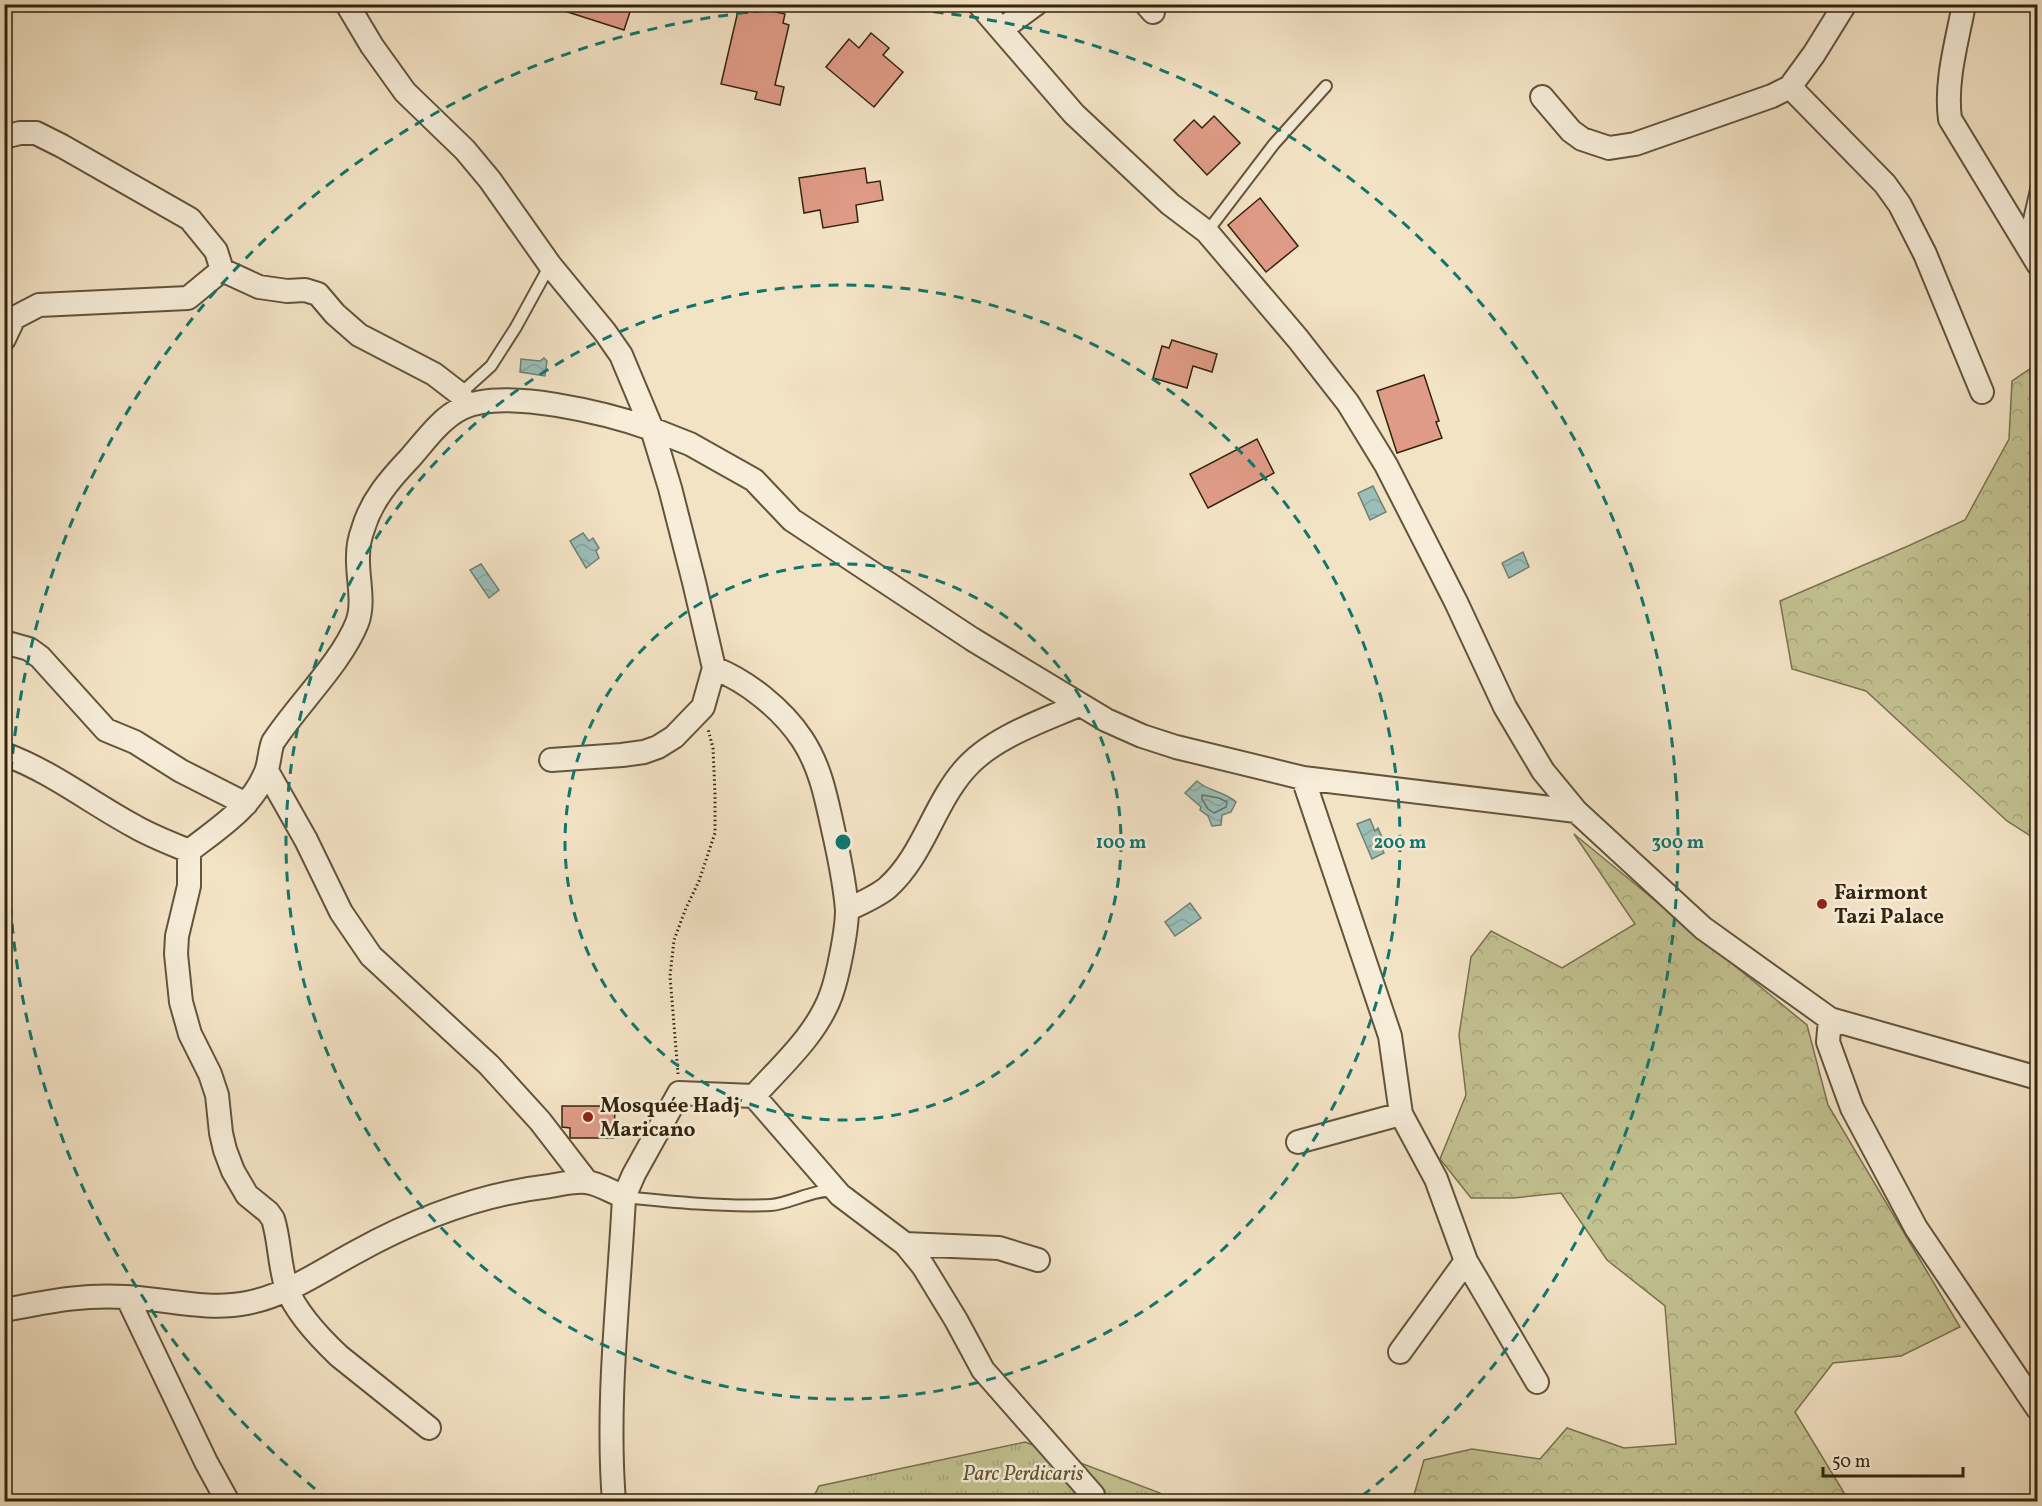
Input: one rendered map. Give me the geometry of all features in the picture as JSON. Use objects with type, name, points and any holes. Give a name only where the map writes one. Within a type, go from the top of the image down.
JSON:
[{"type":"street","points":[[347,4],[372,46],[405,92],[465,150],[500,194],[550,265],[621,355],[652,429],[670,488],[714,669],[703,707],[674,737],[644,752],[551,760]]},
{"type":"street","points":[[967,4],[990,17],[1074,114],[1170,204],[1206,232],[1298,339],[1348,403],[1386,465],[1456,602],[1510,716],[1543,771],[1576,811],[1703,928],[1830,1019],[2037,1078]]},
{"type":"street","points":[[990,17],[1036,4]]},
{"type":"street","points":[[1542,97],[1571,131],[1582,139],[1609,148],[1635,144],[1772,96],[1790,87],[1845,4]]},
{"type":"street","points":[[1964,4],[1950,80],[1948,102],[1950,119],[2037,264]]},
{"type":"street","points":[[1790,87],[1885,184],[1900,205],[1925,254],[1982,392]]},
{"type":"street","points":[[4,137],[20,133],[36,134],[62,146],[190,219],[216,251],[222,270],[259,286],[287,291],[305,290],[318,294],[335,314],[359,335],[434,375],[463,400],[540,404],[605,414],[690,444],[754,480],[792,520],[972,639],[1079,705],[1142,736],[1176,747],[1303,778],[1576,811]]},
{"type":"street","points":[[4,339],[14,318],[39,305],[188,298],[222,270]]},
{"type":"street","points":[[189,850],[246,804],[267,771],[273,742],[341,652],[357,624],[360,596],[358,556],[369,510],[393,476],[463,400]]},
{"type":"street","points":[[4,642],[29,649],[40,657],[106,730],[135,742],[181,771],[246,804]]},
{"type":"street","points":[[714,669],[729,674],[755,692],[780,713],[802,739],[821,778],[843,875],[847,910],[846,930],[836,978],[822,1015],[812,1031],[754,1096]]},
{"type":"street","points":[[847,910],[886,889],[906,866],[918,849],[945,796],[965,768],[987,750],[1028,727],[1079,705]]},
{"type":"street","points":[[4,754],[20,760],[134,827],[189,850]]},
{"type":"street","points":[[267,771],[306,840],[341,912],[371,956],[489,1065],[540,1121],[587,1182]]},
{"type":"street","points":[[1303,778],[1390,1036],[1401,1114],[1436,1179],[1466,1261],[1537,1382]]},
{"type":"street","points":[[189,850],[189,886],[177,936],[176,954],[181,1002],[190,1034],[210,1074],[217,1095],[221,1133],[233,1171],[247,1195],[273,1219],[288,1290],[301,1312],[333,1350],[429,1428]]},
{"type":"street","points":[[1830,1019],[1828,1042],[1852,1108],[1916,1228],[2037,1409]]},
{"type":"street","points":[[614,1502],[610,1459],[613,1356],[624,1197],[634,1174],[680,1093],[754,1096],[840,1195],[905,1244],[922,1266],[956,1320],[983,1370],[1092,1495]]},
{"type":"street","points":[[1298,1142],[1401,1114]]},
{"type":"street","points":[[4,1310],[84,1296],[127,1297],[203,1306],[247,1303],[288,1290],[427,1216],[527,1188],[587,1182],[624,1197]]},
{"type":"street","points":[[905,1244],[999,1248],[1038,1260]]},
{"type":"street","points":[[1400,1352],[1466,1261]]},
{"type":"street","points":[[127,1297],[228,1502]]},
{"type":"lane","points":[[1206,232],[1274,144],[1326,86]]},
{"type":"lane","points":[[2023,243],[2037,182]]},
{"type":"lane","points":[[463,400],[491,366],[516,327],[550,265]]},
{"type":"lane","points":[[624,1197],[718,1205],[774,1205],[788,1203],[827,1190],[840,1195]]},
{"type":"path","points":[[680,1093],[670,976],[674,940],[699,881],[715,833],[713,748],[703,707]]},
{"type":"green space","points":[[2037,364],[2037,840],[2007,821],[1866,691],[1792,669],[1780,601],[1965,520],[2009,439],[2012,381]]},
{"type":"green space","points":[[1574,834],[1807,1025],[1828,1105],[1960,1327],[1901,1356],[1833,1363],[1795,1412],[1849,1501],[1412,1502],[1424,1460],[1472,1449],[1540,1459],[1567,1428],[1624,1448],[1676,1444],[1665,1306],[1607,1260],[1561,1193],[1513,1198],[1471,1198],[1440,1159],[1466,1095],[1459,1035],[1471,957],[1491,931],[1562,968],[1635,924]]},
{"type":"green space","name":"Parc Perdicaris","points":[[1025,1442],[1160,1493],[1162,1501],[811,1502],[819,1486]]},
{"type":"water","points":[[544,358],[547,361],[545,376],[520,372],[521,359],[540,361]]},
{"type":"water","points":[[1373,486],[1386,512],[1370,520],[1358,493]]},
{"type":"water","points":[[583,533],[589,541],[593,538],[599,548],[596,551],[599,558],[586,568],[570,541]]},
{"type":"water","points":[[1523,552],[1529,567],[1509,578],[1502,563]]},
{"type":"water","points":[[481,564],[499,590],[489,598],[470,570]]},
{"type":"water","points":[[1197,781],[1236,802],[1231,812],[1222,815],[1221,825],[1212,826],[1208,816],[1200,810],[1201,807],[1185,793]]},
{"type":"water","points":[[1370,819],[1375,831],[1378,828],[1383,840],[1379,842],[1384,853],[1372,859],[1357,824]]},
{"type":"water","points":[[1190,903],[1201,918],[1175,936],[1165,922]]},
{"type":"building","points":[[556,4],[608,4],[630,12],[624,30],[555,8]]},
{"type":"building","points":[[749,6],[785,14],[783,23],[789,25],[775,85],[784,87],[780,105],[755,99],[757,92],[721,84],[738,11],[747,13]]},
{"type":"building","points":[[871,33],[889,48],[883,55],[903,72],[874,107],[826,67],[849,39],[859,48]]},
{"type":"building","points":[[1214,116],[1240,143],[1207,175],[1174,140],[1194,120],[1202,128]]},
{"type":"building","points":[[865,168],[867,183],[880,181],[883,200],[856,205],[858,222],[823,228],[820,210],[804,213],[799,178]]},
{"type":"building","points":[[1260,198],[1298,246],[1266,272],[1228,225]]},
{"type":"building","points":[[1172,340],[1217,354],[1212,372],[1193,366],[1187,388],[1153,378],[1162,346],[1169,348]]},
{"type":"building","points":[[1424,375],[1442,438],[1397,453],[1377,391]]},
{"type":"building","points":[[1257,439],[1274,473],[1208,508],[1190,474]]},
{"type":"building","name":"Mosquée Hadj Maricano","points":[[562,1106],[615,1106],[614,1138],[570,1138],[570,1128],[562,1127]]},
{"type":"place","name":"Fairmont Tazi Palace","points":[[1822,904]]},
{"type":"place","name":"Mosquée Hadj Maricano","points":[[588,1117]]}]
